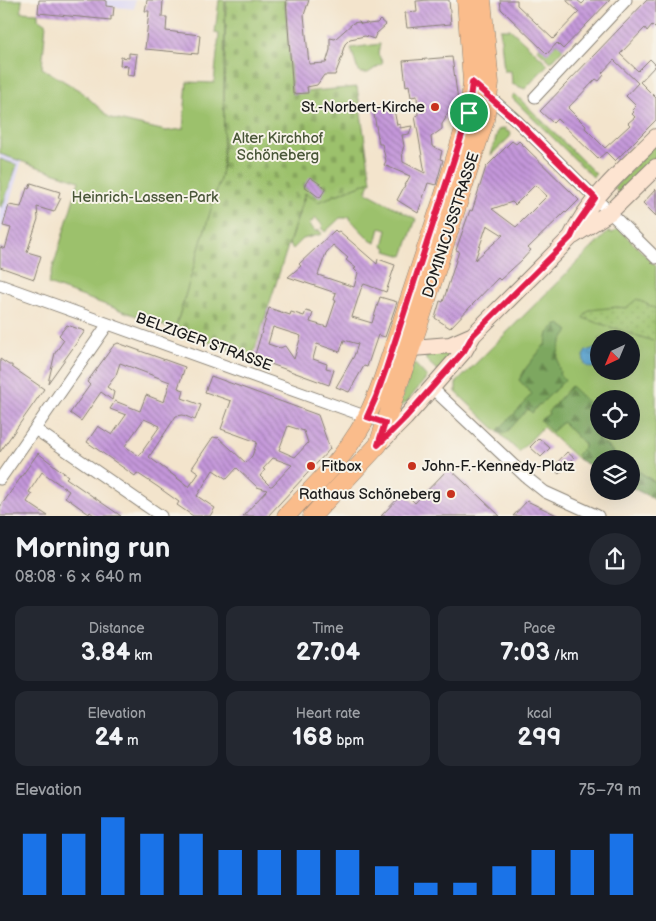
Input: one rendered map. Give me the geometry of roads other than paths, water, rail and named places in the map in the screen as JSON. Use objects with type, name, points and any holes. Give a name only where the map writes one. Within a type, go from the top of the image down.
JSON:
[{"type":"main road","name":"DOMINICUSSTRASSE","points":[[312,516],[378,445],[392,424],[401,348],[468,116],[472,82],[466,0]]},
{"type":"main road","name":"DOMINICUSSTRASSE","points":[[286,516],[345,452],[367,417],[401,348],[464,187],[485,120],[489,96],[490,83],[482,0]]},
{"type":"street","points":[[535,96],[626,0]]},
{"type":"street","points":[[472,82],[489,96],[656,258]]},
{"type":"street","points":[[392,424],[432,388],[464,351],[473,335],[571,237],[577,224],[595,198],[656,137]]},
{"type":"street","points":[[571,237],[610,212],[656,167]]},
{"type":"street","name":"BELZIGER STRASSE","points":[[0,285],[367,417],[392,424]]},
{"type":"street","points":[[0,479],[108,324]]},
{"type":"street","points":[[401,348],[450,345],[473,335]]},
{"type":"street","points":[[432,388],[544,492],[579,512],[598,516]]},
{"type":"street","points":[[35,429],[160,516]]},
{"type":"water","points":[[590,350],[590,368],[585,365],[583,356],[586,351]]},
{"type":"place","name":"St.-Norbert-Kirche","points":[[435,107]]},
{"type":"place","name":"Fitbox","points":[[311,466]]},
{"type":"place","name":"John-F.-Kennedy-Platz","points":[[412,466]]},
{"type":"place","name":"Rathaus Schöneberg","points":[[451,494]]},
{"type":"park label","name":"Alter Kirchhof Schöneberg","points":[[278,146]]},
{"type":"park label","name":"Heinrich-Lassen-Park","points":[[145,197]]}]
